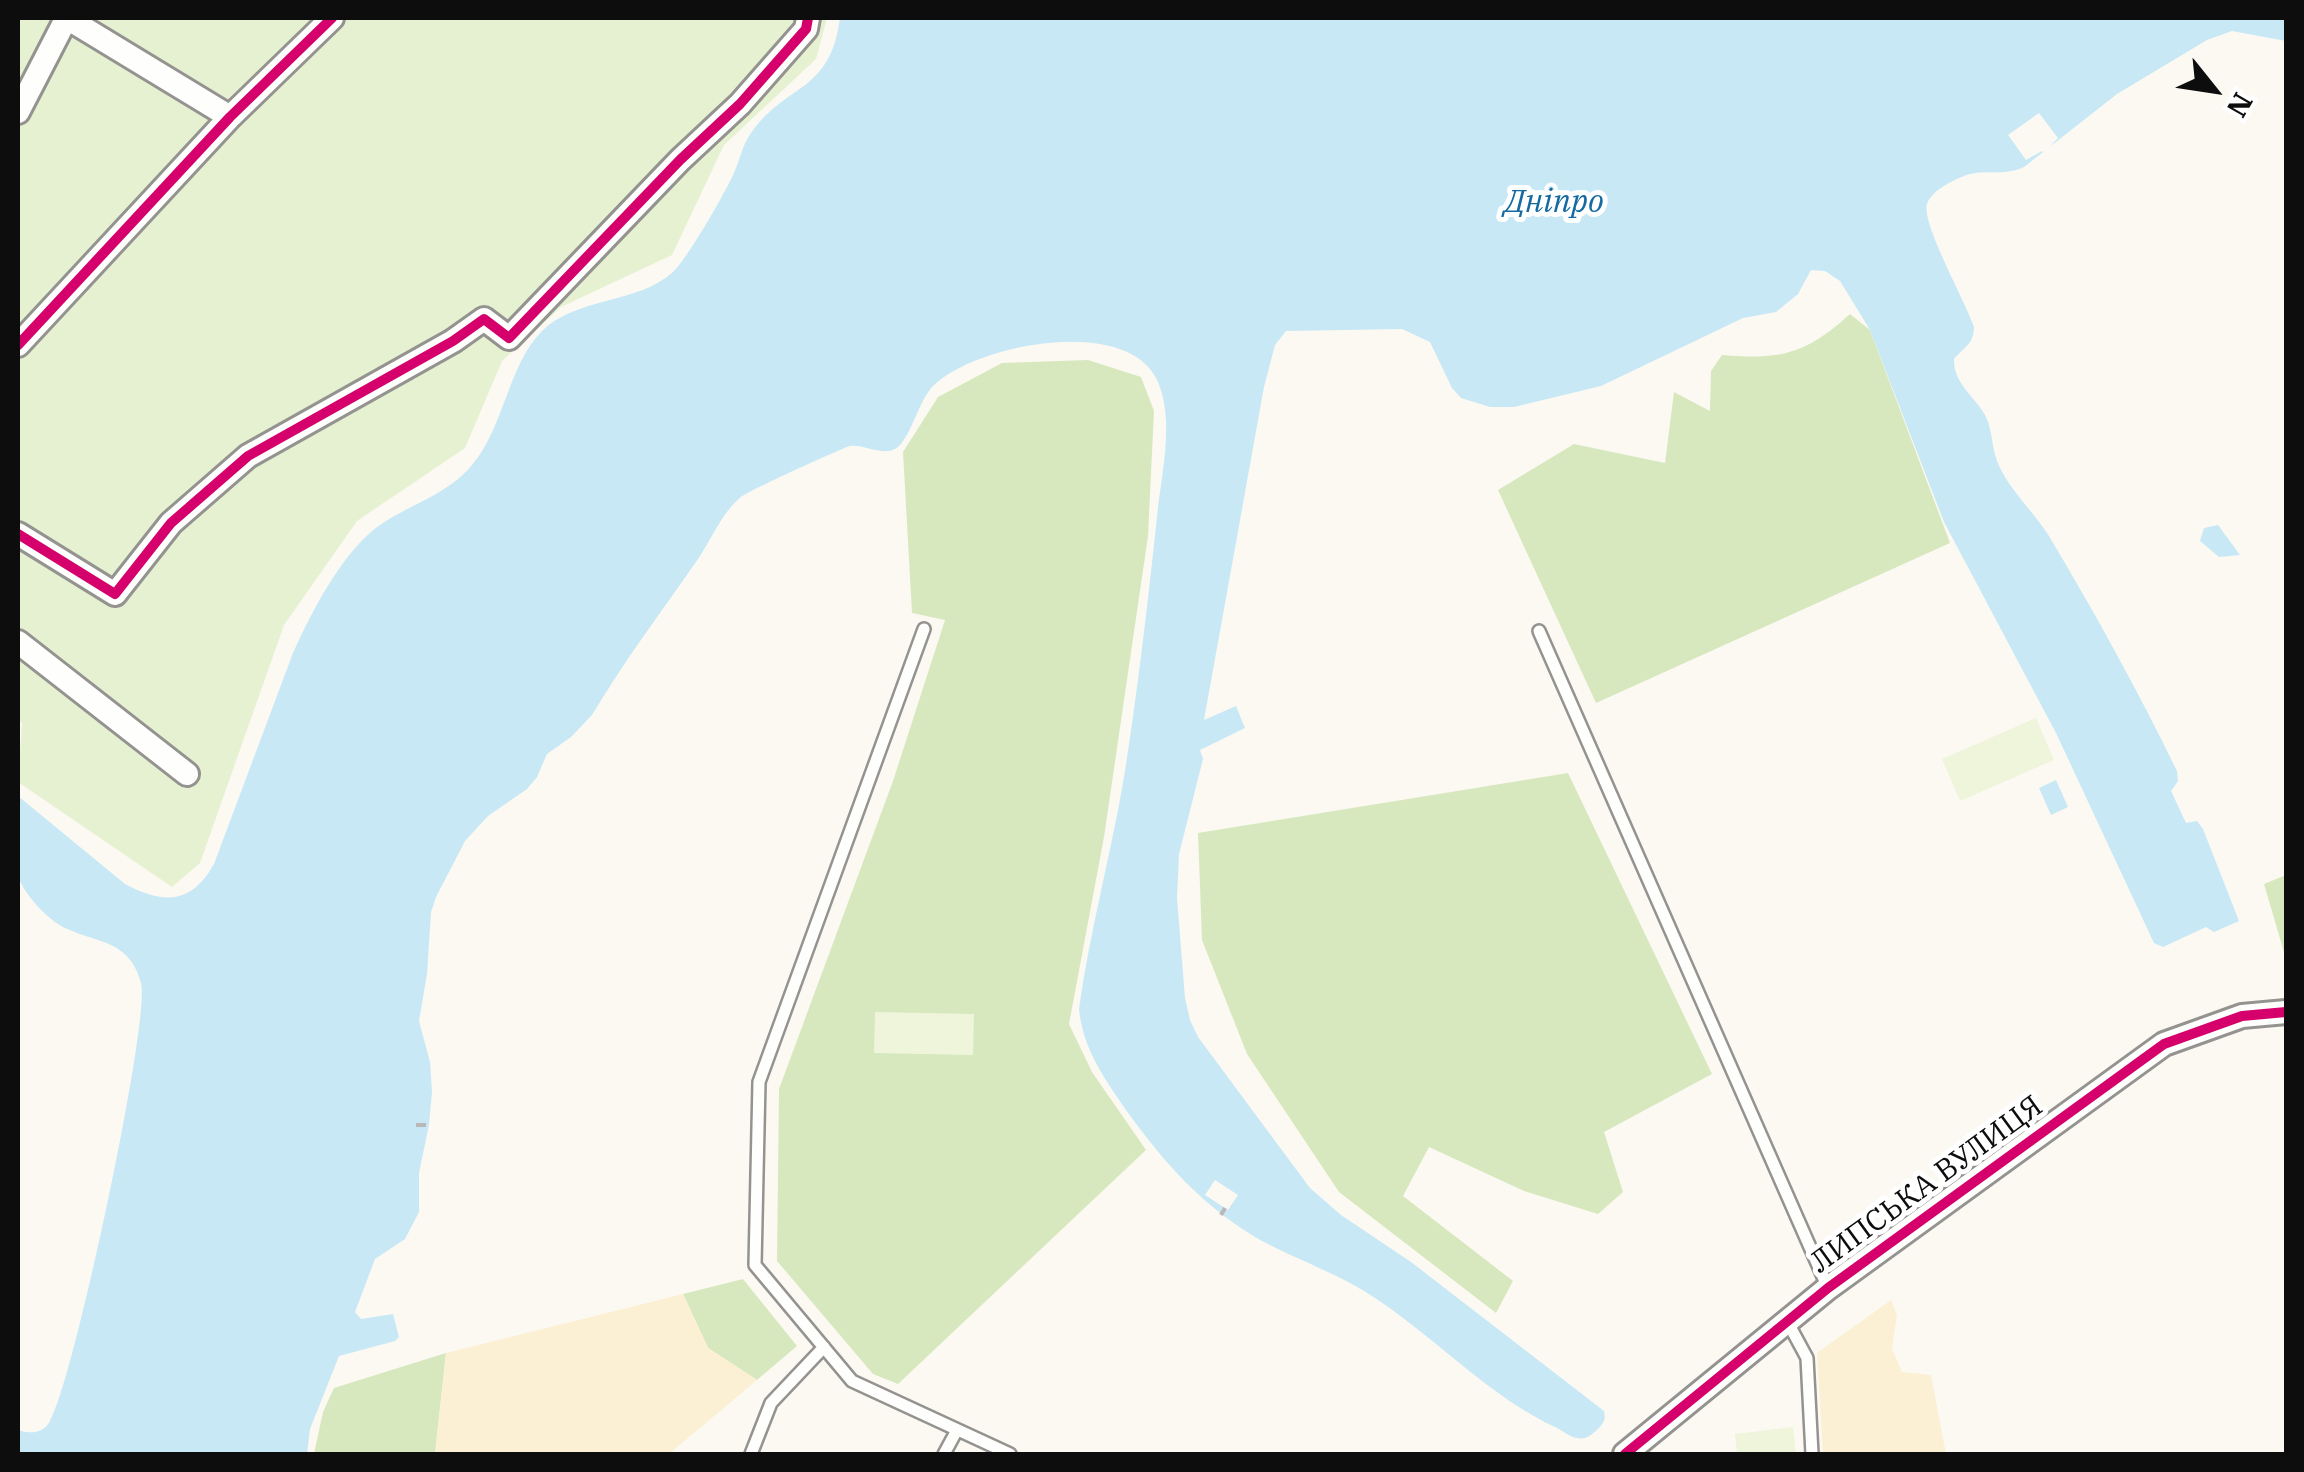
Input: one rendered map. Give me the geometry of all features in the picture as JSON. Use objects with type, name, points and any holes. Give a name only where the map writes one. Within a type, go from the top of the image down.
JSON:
[{"type":"street","points":[[18,112],[66,18],[230,117]]},
{"type":"street","points":[[18,345],[230,117],[332,18]]},
{"type":"street","points":[[18,534],[115,594],[171,522],[248,456],[453,341],[484,319],[509,338],[680,160],[740,104],[806,29],[808,18]]},
{"type":"street","points":[[18,642],[187,774]]},
{"type":"street","name":"ЛИПСЬКА ВУЛИЦЯ","points":[[1632,1450],[1828,1288],[2164,1044],[2242,1016],[2286,1012]]},
{"type":"lane","points":[[924,629],[759,1082],[754,1265],[852,1380],[1010,1454]]},
{"type":"lane","points":[[1539,631],[1828,1288]]},
{"type":"lane","points":[[1788,1321],[1807,1358],[1812,1454]]},
{"type":"lane","points":[[751,1453],[771,1403],[824,1347]]},
{"type":"lane","points":[[944,1454],[957,1430]]},
{"type":"path","points":[[416,1124],[430,1125]]},
{"type":"path","points":[[1221,1215],[1225,1208]]},
{"type":"green space","points":[[18,18],[827,18],[816,59],[724,145],[672,255],[561,307],[502,361],[465,448],[357,521],[284,625],[200,863],[172,887],[18,782],[22,723],[18,720]]},
{"type":"green space","points":[[1850,314],[1870,330],[1950,543],[1596,703],[1498,490],[1574,444],[1665,463],[1674,392],[1710,411],[1711,371],[1722,355],[1761,356],[1792,351],[1820,338]]},
{"type":"green space","points":[[1088,360],[1141,377],[1154,411],[1148,536],[1104,837],[1069,1024],[1092,1072],[1146,1150],[898,1384],[873,1374],[777,1261],[779,1089],[893,781],[945,620],[912,613],[903,452],[938,397],[1002,363]]},
{"type":"green space","points":[[2036,718],[2054,760],[1960,801],[1942,759]]},
{"type":"green space","points":[[1568,773],[1712,1074],[1604,1132],[1623,1192],[1598,1214],[1524,1191],[1429,1147],[1403,1196],[1513,1281],[1496,1313],[1339,1192],[1247,1054],[1202,940],[1198,833]]},
{"type":"green space","points":[[2286,875],[2286,959],[2264,884]]},
{"type":"green space","points":[[875,1012],[974,1014],[973,1055],[874,1053]]},
{"type":"green space","points":[[743,1279],[797,1346],[757,1380],[708,1348],[683,1294]]},
{"type":"green space","points":[[446,1353],[435,1454],[314,1454],[323,1412],[334,1388]]},
{"type":"green space","points":[[1793,1427],[1796,1454],[1737,1454],[1735,1434]]},
{"type":"sand","points":[[683,1294],[708,1348],[757,1380],[669,1454],[435,1454],[446,1353]]},
{"type":"sand","points":[[1891,1300],[1897,1315],[1892,1349],[1902,1372],[1931,1375],[1946,1454],[1823,1454],[1817,1353]]},
{"type":"water","name":"Дніпро","points":[[840,18],[2286,18],[2286,41],[2232,31],[2207,40],[2117,94],[2024,167],[1964,176],[1938,190],[1927,204],[1937,245],[1974,327],[1970,341],[1954,359],[1957,376],[1986,417],[2005,477],[2049,536],[2147,711],[2177,771],[2178,781],[2171,791],[2186,823],[2197,821],[2203,829],[2239,921],[2214,932],[2206,927],[2163,947],[2154,943],[2056,733],[1944,522],[1870,330],[1840,281],[1825,271],[1811,270],[1798,294],[1776,312],[1743,318],[1601,386],[1514,407],[1490,407],[1461,398],[1452,388],[1430,342],[1402,329],[1286,331],[1275,345],[1264,387],[1204,720],[1236,706],[1245,728],[1200,750],[1203,759],[1179,854],[1177,898],[1190,1020],[1198,1037],[1310,1188],[1604,1411],[1604,1421],[1593,1434],[1583,1438],[1572,1436],[1509,1401],[1364,1291],[1262,1241],[1222,1214],[1155,1148],[1096,1062],[1079,1009],[1130,739],[1164,467],[1166,414],[1158,382],[1142,361],[1117,348],[1086,342],[1016,348],[955,370],[934,385],[906,437],[895,449],[850,446],[741,497],[723,518],[592,715],[547,754],[527,789],[488,816],[465,841],[431,912],[419,1021],[430,1062],[432,1092],[419,1173],[419,1212],[405,1239],[375,1259],[355,1312],[361,1319],[393,1314],[399,1337],[339,1356],[310,1429],[307,1454],[18,1454],[18,1430],[36,1432],[50,1421],[75,1342],[123,1127],[141,1010],[141,983],[136,969],[121,951],[58,924],[27,893],[16,863],[18,796],[125,884],[164,897],[186,894],[196,887],[214,864],[293,653],[342,564],[383,523],[441,491],[472,465],[492,433],[521,361],[542,331],[572,312],[643,290],[673,272],[722,196],[751,133],[827,61]]},
{"type":"water","points":[[2218,525],[2240,555],[2219,557],[2200,541],[2204,528]]},
{"type":"water","points":[[2056,780],[2068,807],[2051,815],[2039,788]]},
{"type":"pier","points":[[2039,113],[2058,138],[2044,153],[2026,160],[2008,135]]},
{"type":"pier","points":[[1215,1180],[1238,1195],[1228,1210],[1205,1195]]},
{"type":"cycle path","points":[[18,345],[230,117],[332,18]]},
{"type":"cycle path","points":[[18,534],[115,594],[171,523],[248,456],[453,341],[484,319],[509,338],[680,160],[740,104],[806,29],[808,18]]},
{"type":"cycle path","points":[[1625,1454],[1828,1288],[2164,1044],[2242,1016],[2286,1012]]}]
